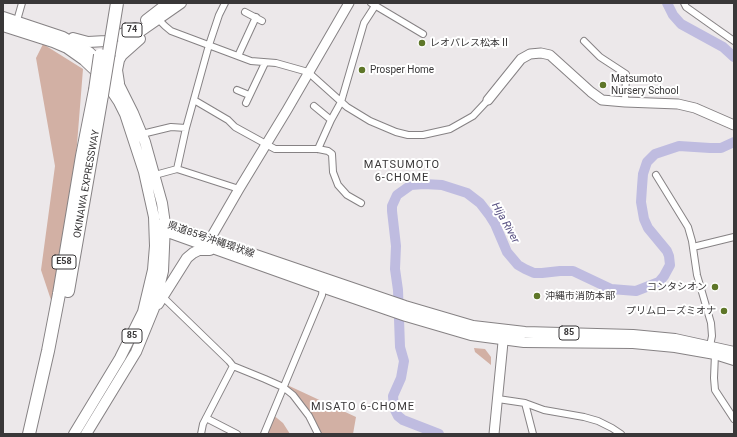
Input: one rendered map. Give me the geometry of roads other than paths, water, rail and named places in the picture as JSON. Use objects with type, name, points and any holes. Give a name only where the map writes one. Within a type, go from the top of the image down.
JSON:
[{"type":"highway","name":"OKINAWA EXPRESSWAY","points":[[37,434],[63,321],[98,92],[108,3]]},
{"type":"highway","name":"OKINAWA EXPRESSWAY","points":[[29,434],[48,351],[82,156],[98,92],[117,3]]},
{"type":"main road","name":"74","points":[[96,62],[159,20],[174,5]]},
{"type":"main road","name":"74","points":[[96,62],[135,28],[174,5]]},
{"type":"main road","points":[[3,17],[16,25],[96,62]]},
{"type":"main road","points":[[119,86],[117,70],[119,60],[129,48],[159,20]]},
{"type":"main road","points":[[3,26],[16,25],[88,42],[101,42],[116,38],[135,28]]},
{"type":"main road","points":[[63,36],[86,50],[96,62]]},
{"type":"main road","name":"85","points":[[86,434],[136,352],[154,308],[163,271],[161,227],[162,203],[142,134],[127,99],[119,86],[96,62]]},
{"type":"main road","name":"85","points":[[96,62],[100,74],[111,88],[125,114],[144,172],[154,217],[161,227]]},
{"type":"main road","name":"85","points":[[74,434],[120,358],[143,312],[153,270],[155,246],[161,227]]},
{"type":"main road","name":"県道85号沖縄環状線","points":[[161,227],[406,311],[473,326],[504,335],[632,335],[675,339],[713,350],[734,360]]},
{"type":"main road","points":[[154,308],[162,299],[187,258],[199,250],[214,246]]},
{"type":"main road","name":"県道85号沖縄環状線","points":[[713,350],[734,352]]},
{"type":"street","points":[[16,25],[22,3]]},
{"type":"street","points":[[177,169],[186,128],[209,45],[219,15],[225,3]]},
{"type":"street","points":[[684,3],[686,7],[734,41]]},
{"type":"street","points":[[214,246],[213,234],[287,110],[346,4]]},
{"type":"street","points":[[318,149],[341,102],[364,22],[376,5],[423,34]]},
{"type":"street","points":[[245,12],[262,21]]},
{"type":"street","points":[[238,56],[256,17]]},
{"type":"street","points":[[159,20],[164,26],[171,30],[251,61],[276,63],[308,72],[346,107],[384,129],[415,136],[434,134],[450,129],[473,116],[521,59],[530,54],[541,53],[550,55],[590,92],[602,100],[678,104],[695,108],[732,124]]},
{"type":"street","points":[[584,41],[600,57],[626,74],[625,102]]},
{"type":"street","points":[[246,103],[265,63]]},
{"type":"street","points":[[237,90],[249,95]]},
{"type":"street","points":[[194,100],[228,120],[235,127],[275,149],[318,149],[328,151],[332,154],[333,172],[338,185],[347,195],[361,203]]},
{"type":"street","points":[[314,106],[331,120]]},
{"type":"street","points":[[142,134],[171,127],[186,128]]},
{"type":"street","points":[[155,175],[177,169],[239,189]]},
{"type":"street","points":[[656,175],[688,227],[693,247],[697,275],[711,323],[715,390],[734,419]]},
{"type":"street","points":[[693,247],[734,237]]},
{"type":"street","points":[[264,434],[322,295],[324,283]]},
{"type":"street","points":[[162,299],[166,300],[233,366],[283,387],[293,395],[309,416],[318,434]]},
{"type":"street","points":[[494,434],[504,335]]},
{"type":"street","points":[[200,434],[203,424],[233,366]]},
{"type":"street","points":[[498,399],[525,403],[544,410],[598,421],[620,434]]},
{"type":"street","points":[[525,403],[533,434]]},
{"type":"street","points":[[206,418],[237,434]]},
{"type":"waterway","points":[[667,3],[673,15],[681,24],[723,47],[734,57]]},
{"type":"waterway","name":"Hija River","points":[[439,434],[403,420],[398,416],[394,408],[393,396],[401,378],[404,361],[400,347],[398,290],[395,269],[396,246],[392,211],[392,206],[397,195],[411,185],[424,184],[442,185],[467,193],[480,203],[490,216],[507,252],[518,265],[534,273],[573,271],[611,289],[636,291],[659,282],[670,265],[667,251],[648,228],[644,219],[641,202],[643,174],[647,162],[655,154],[679,146],[721,148],[734,142]]},
{"type":"place","name":"レオパレス松本Ⅱ","points":[[422,43]]},
{"type":"place","name":"Prosper Home","points":[[362,70]]},
{"type":"place","name":"Matsumoto Nursery School","points":[[603,85]]},
{"type":"place","name":"コンタシオン","points":[[715,287]]},
{"type":"place","name":"沖縄市消防本部","points":[[537,296]]},
{"type":"place","name":"プリムローズミオナ","points":[[724,311]]},
{"type":"district","name":"MATSUMOTO 6-CHOME","points":[[402,171]]},
{"type":"district","name":"MISATO 6-CHOME","points":[[363,407]]}]
